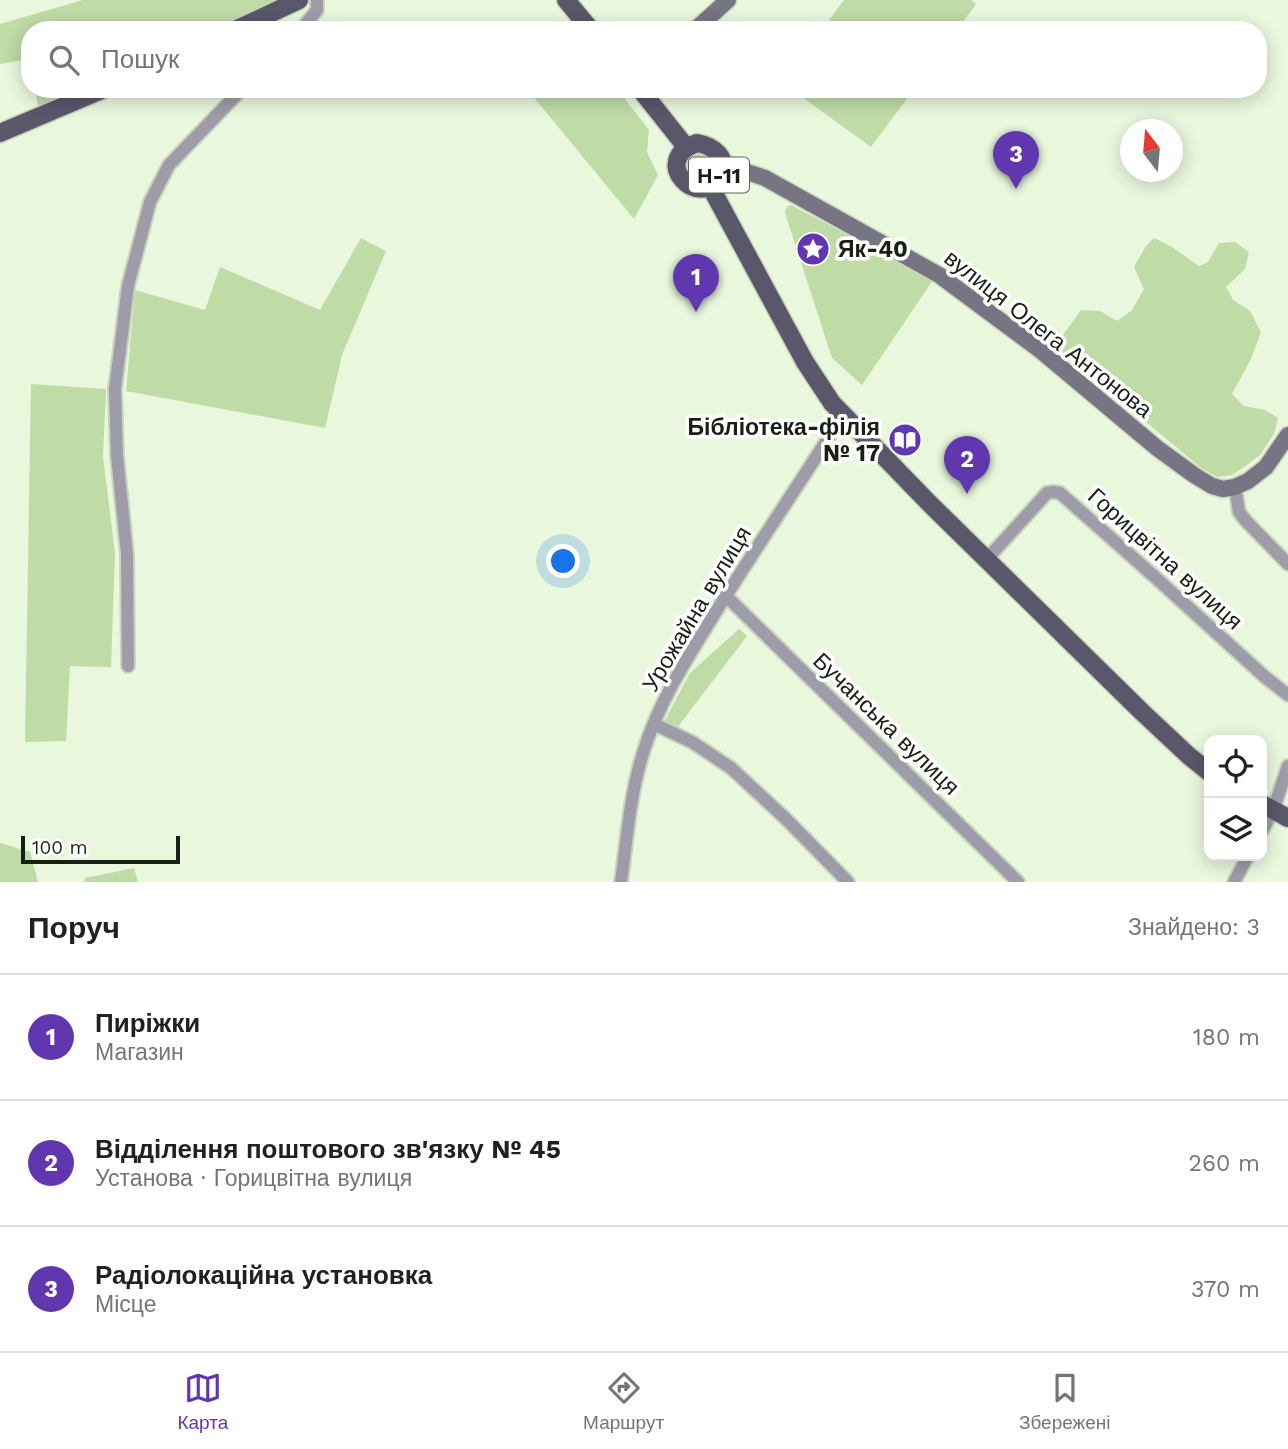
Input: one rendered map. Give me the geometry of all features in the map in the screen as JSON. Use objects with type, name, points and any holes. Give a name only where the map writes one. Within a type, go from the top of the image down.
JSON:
[{"type":"main road","points":[[254,21],[299,0]]},
{"type":"main road","points":[[566,0],[584,21]]},
{"type":"main road","points":[[705,21],[728,0]]},
{"type":"main road","points":[[0,133],[83,98]]},
{"type":"main road","name":"Н-11","points":[[647,98],[686,147]]},
{"type":"main road","name":"Н-11","points":[[697,143],[709,145],[719,154],[723,164],[719,178],[710,186],[699,189],[688,186],[680,178],[676,167],[678,156],[686,147],[697,143]]},
{"type":"main road","name":"вулиця Олега Антонова","points":[[723,164],[765,178],[939,275],[1040,350],[1157,448],[1194,475],[1212,486],[1223,489],[1235,487]]},
{"type":"main road","name":"Н-11","points":[[710,186],[805,362],[832,403],[986,560],[1150,720],[1204,768]]},
{"type":"main road","points":[[1235,487],[1266,467],[1288,435]]},
{"type":"street","points":[[308,21],[317,10],[317,0]]},
{"type":"street","points":[[128,666],[127,554],[117,456],[115,389],[128,286],[149,202],[169,164],[233,98]]},
{"type":"street","name":"Урожайна вулиця","points":[[621,882],[636,775],[654,724],[676,676],[843,415]]},
{"type":"street","points":[[1235,487],[1239,512],[1288,564]]},
{"type":"street","name":"Горицвітна вулиця","points":[[986,560],[1047,493],[1060,493],[1254,668],[1288,695]]},
{"type":"street","name":"Бучанська вулиця","points":[[726,596],[1018,882]]},
{"type":"street","points":[[654,724],[692,742],[731,768],[848,882]]},
{"type":"street","points":[[1274,811],[1288,766]]},
{"type":"street","points":[[1234,882],[1245,861]]},
{"type":"green space","points":[[83,0],[283,0],[235,21],[21,21],[21,60],[0,64],[0,24]]},
{"type":"green space","points":[[844,0],[971,0],[976,4],[964,21],[829,21]]},
{"type":"green space","points":[[37,98],[57,98],[38,106]]},
{"type":"green space","points":[[534,98],[624,98],[649,130],[647,152],[658,175],[634,219]]},
{"type":"green space","points":[[803,98],[907,98],[871,147]]},
{"type":"green space","points":[[699,151],[712,158],[713,168],[706,178],[697,180],[692,179],[685,166],[686,159]]},
{"type":"green space","points":[[791,205],[933,280],[862,385],[832,358],[785,213],[787,206]]},
{"type":"green space","points":[[361,238],[386,251],[342,355],[325,428],[126,391],[135,290],[205,310],[220,267],[320,310]]},
{"type":"green space","points":[[1154,238],[1199,266],[1208,262],[1219,243],[1235,242],[1249,252],[1245,269],[1226,287],[1233,300],[1250,311],[1261,332],[1251,359],[1232,394],[1244,406],[1265,410],[1278,418],[1274,434],[1260,455],[1232,475],[1217,477],[1200,467],[1055,346],[1081,310],[1100,311],[1117,321],[1132,310],[1144,289],[1134,267]]},
{"type":"green space","points":[[31,384],[106,389],[103,456],[115,553],[111,667],[70,666],[66,741],[25,742]]},
{"type":"green space","points":[[739,629],[747,636],[677,728],[665,720],[690,673]]},
{"type":"green space","points":[[0,843],[30,852],[38,882],[0,882]]},
{"type":"green space","points":[[134,868],[138,882],[84,882],[85,878]]},
{"type":"place","name":"Радіолокаційна установка","points":[[1016,189]]},
{"type":"place","name":"Як-40","points":[[813,249]]},
{"type":"place","name":"Пиріжки","points":[[696,312]]},
{"type":"place","name":"Бібліотека-філія № 17","points":[[905,440]]},
{"type":"place","name":"Відділення поштового зв'язку № 45","points":[[967,494]]}]
